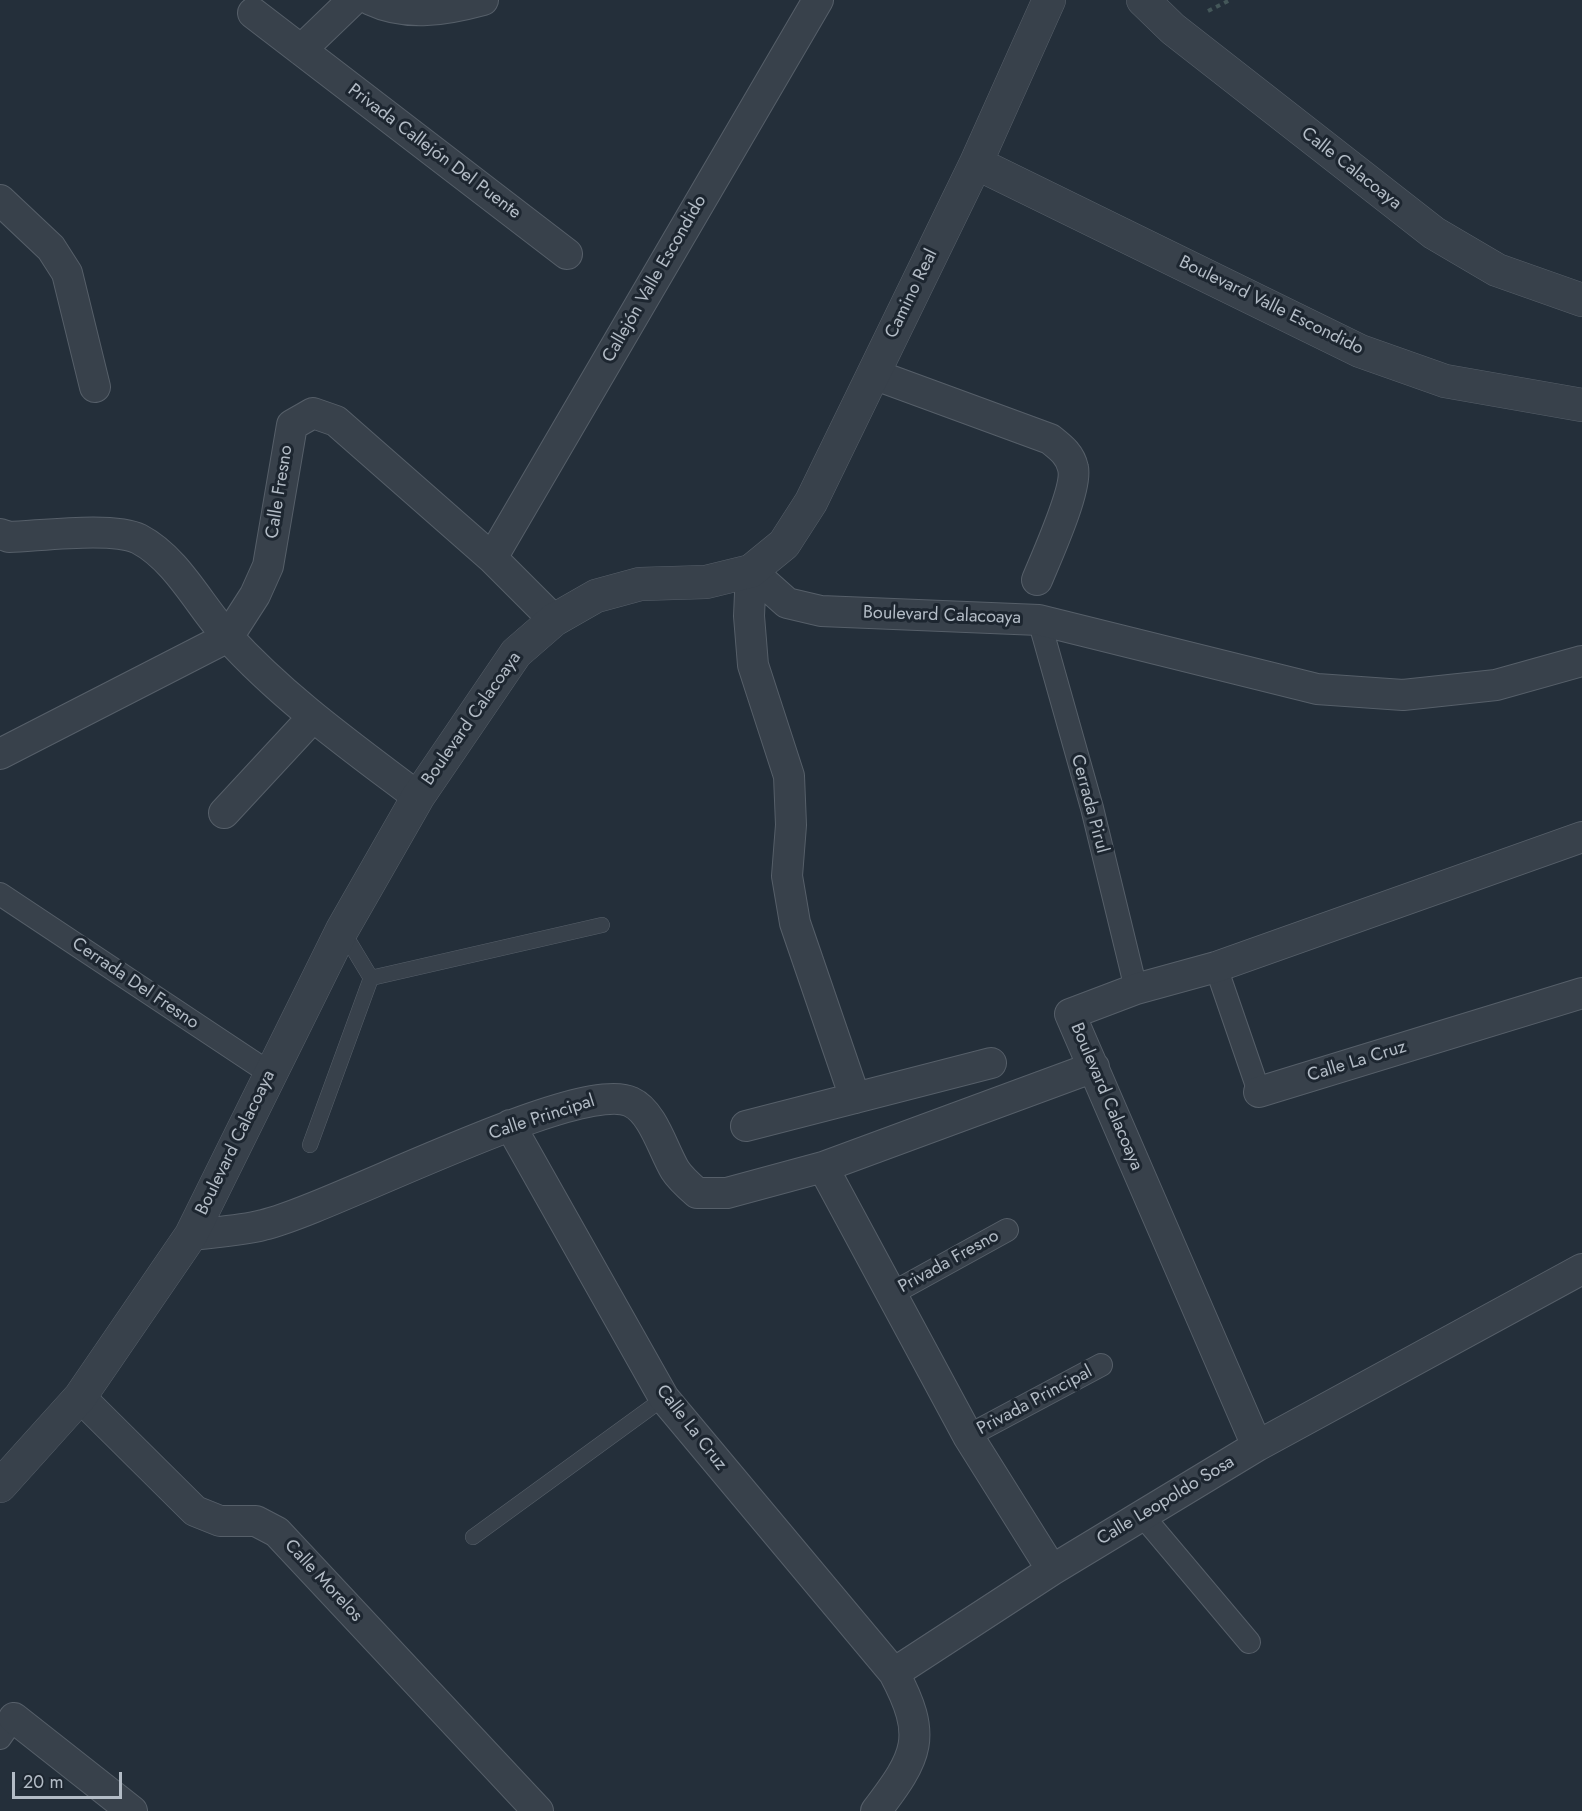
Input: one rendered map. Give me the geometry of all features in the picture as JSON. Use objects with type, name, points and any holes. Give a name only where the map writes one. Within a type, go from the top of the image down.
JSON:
[{"type":"street","points":[[301,50],[353,0]]},
{"type":"street","points":[[372,0],[383,6],[416,11],[456,7],[483,0]]},
{"type":"street","name":"Callejón Valle Escondido","points":[[492,558],[818,0]]},
{"type":"street","name":"Camino Real","points":[[751,571],[784,544],[811,502],[976,163],[1049,0]]},
{"type":"street","name":"Calle Calacoaya","points":[[1143,0],[1173,29],[1434,233],[1497,270],[1582,300]]},
{"type":"street","name":"Privada Callejón Del Puente","points":[[253,13],[567,254]]},
{"type":"street","name":"Boulevard Valle Escondido","points":[[976,163],[1360,351],[1445,381],[1582,405]]},
{"type":"street","points":[[0,200],[51,248],[67,273],[95,387]]},
{"type":"street","points":[[873,374],[1050,439],[1066,451],[1074,469],[1072,489],[1037,580]]},
{"type":"street","name":"Calle Fresno","points":[[0,754],[228,637],[255,596],[268,566],[292,425],[313,412],[336,421],[492,558],[554,620]]},
{"type":"street","points":[[0,534],[9,537],[116,533],[138,539],[161,555],[228,637],[313,717],[418,796]]},
{"type":"street","points":[[751,571],[749,616],[753,665],[789,776],[791,825],[787,876],[795,922],[855,1098]]},
{"type":"street","name":"Boulevard Calacoaya","points":[[0,1486],[80,1397],[191,1235],[342,930],[418,796],[516,653],[554,620],[596,596],[640,585],[706,582],[751,571],[787,603],[821,611],[1039,620],[1317,689],[1403,695],[1496,685],[1582,661]]},
{"type":"street","name":"Cerrada Pirul","points":[[1039,620],[1092,808],[1136,989]]},
{"type":"street","points":[[224,813],[313,717]]},
{"type":"street","name":"Boulevard Calacoaya","points":[[1257,1446],[1070,1014],[1136,989],[1216,968],[1582,837]]},
{"type":"street","name":"Cerrada Del Fresno","points":[[0,894],[271,1074]]},
{"type":"street","name":"Calle La Cruz","points":[[1216,968],[1259,1092],[1582,993]]},
{"type":"street","points":[[746,1126],[991,1063]]},
{"type":"street","name":"Calle Principal","points":[[191,1235],[263,1225],[313,1208],[510,1125],[603,1098],[631,1102],[652,1123],[676,1172],[697,1193],[727,1193],[823,1167],[1094,1067]]},
{"type":"street","name":"Calle La Cruz","points":[[510,1125],[663,1398],[894,1673]]},
{"type":"street","points":[[823,1167],[968,1436],[1052,1570]]},
{"type":"street","name":"Privada Fresno","points":[[891,1294],[1007,1230]]},
{"type":"street","name":"Calle Leopoldo Sosa","points":[[894,1673],[1052,1570],[1257,1446],[1582,1269]]},
{"type":"street","name":"Privada Principal","points":[[968,1436],[1101,1365]]},
{"type":"street","name":"Calle Morelos","points":[[80,1397],[195,1511],[220,1521],[256,1521],[277,1532],[538,1811]]},
{"type":"street","points":[[1142,1515],[1249,1641]]},
{"type":"street","points":[[876,1811],[905,1773],[916,1739],[910,1704],[894,1673]]},
{"type":"street","points":[[7,1728],[132,1811]]},
{"type":"lane","points":[[371,978],[602,925]]},
{"type":"lane","points":[[342,930],[371,978]]},
{"type":"lane","points":[[310,1145],[371,978]]},
{"type":"lane","points":[[473,1536],[663,1398]]}]
